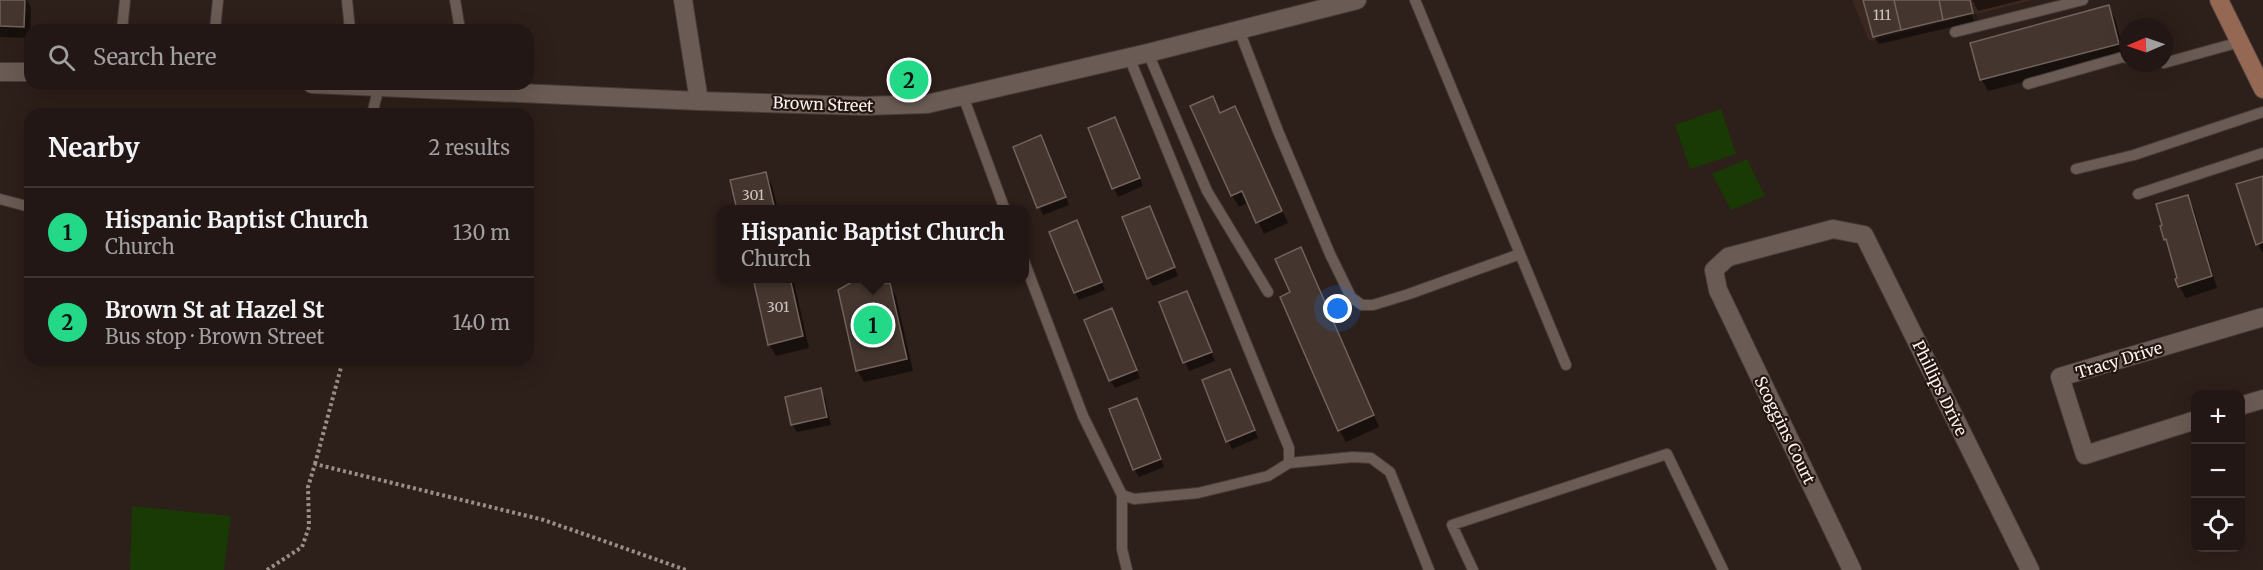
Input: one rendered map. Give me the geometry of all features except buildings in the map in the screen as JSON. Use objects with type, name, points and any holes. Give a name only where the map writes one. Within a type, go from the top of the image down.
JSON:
[{"type":"main road","points":[[2219,0],[2263,89]]},
{"type":"street","points":[[683,0],[699,101]]},
{"type":"street","name":"Brown Street","points":[[506,90],[699,101],[865,106],[927,104],[1148,53],[1357,0]]},
{"type":"street","points":[[0,72],[24,72]]},
{"type":"street","name":"Scoggins Court","points":[[1833,229],[1728,257],[1714,270],[1718,290],[1852,570]]},
{"type":"street","name":"Phillips Drive","points":[[1833,229],[1864,235],[2030,570]]},
{"type":"street","name":"Tracy Drive","points":[[2191,422],[2085,454],[2060,377],[2263,317]]},
{"type":"street","points":[[2245,405],[2263,399]]},
{"type":"lane","points":[[123,24],[125,0]]},
{"type":"lane","points":[[216,24],[218,0]]},
{"type":"lane","points":[[347,0],[349,24]]},
{"type":"lane","points":[[454,0],[459,24]]},
{"type":"lane","points":[[1415,0],[1566,365]]},
{"type":"lane","points":[[1955,32],[2083,0]]},
{"type":"lane","points":[[1239,30],[1278,131],[1330,254],[1351,297],[1362,305],[1373,305],[1520,254]]},
{"type":"lane","points":[[2173,61],[2240,42]]},
{"type":"lane","points":[[1148,53],[1207,191],[1268,292]]},
{"type":"lane","points":[[1128,57],[1289,448],[1289,463]]},
{"type":"lane","points":[[2028,84],[2119,58]]},
{"type":"lane","points":[[374,108],[378,90]]},
{"type":"lane","points":[[963,96],[1003,205]]},
{"type":"lane","points":[[2076,169],[2133,155],[2263,112]]},
{"type":"lane","points":[[2138,194],[2263,153]]},
{"type":"lane","points":[[0,199],[24,205]]},
{"type":"lane","points":[[1029,274],[1083,416],[1122,495],[1122,549],[1127,570]]},
{"type":"lane","points":[[1473,570],[1452,525],[1667,454],[1723,570]]},
{"type":"lane","points":[[1122,495],[1134,499],[1198,493],[1268,476],[1289,463],[1353,457],[1371,458],[1390,472],[1429,570]]},
{"type":"path","points":[[267,570],[302,547],[309,527],[308,487],[341,366]]},
{"type":"path","points":[[315,464],[544,520],[686,570]]},
{"type":"shaded area","points":[[1852,0],[2033,0],[1869,41]]},
{"type":"green space","points":[[1721,109],[1736,154],[1690,169],[1675,125]]},
{"type":"green space","points":[[1747,159],[1765,196],[1731,210],[1712,174]]},
{"type":"green space","points":[[132,506],[231,516],[224,570],[130,570]]},
{"type":"place","name":"Brown St at Hazel St","points":[[909,80]]},
{"type":"place","name":"Hispanic Baptist Church","points":[[873,325]]}]
